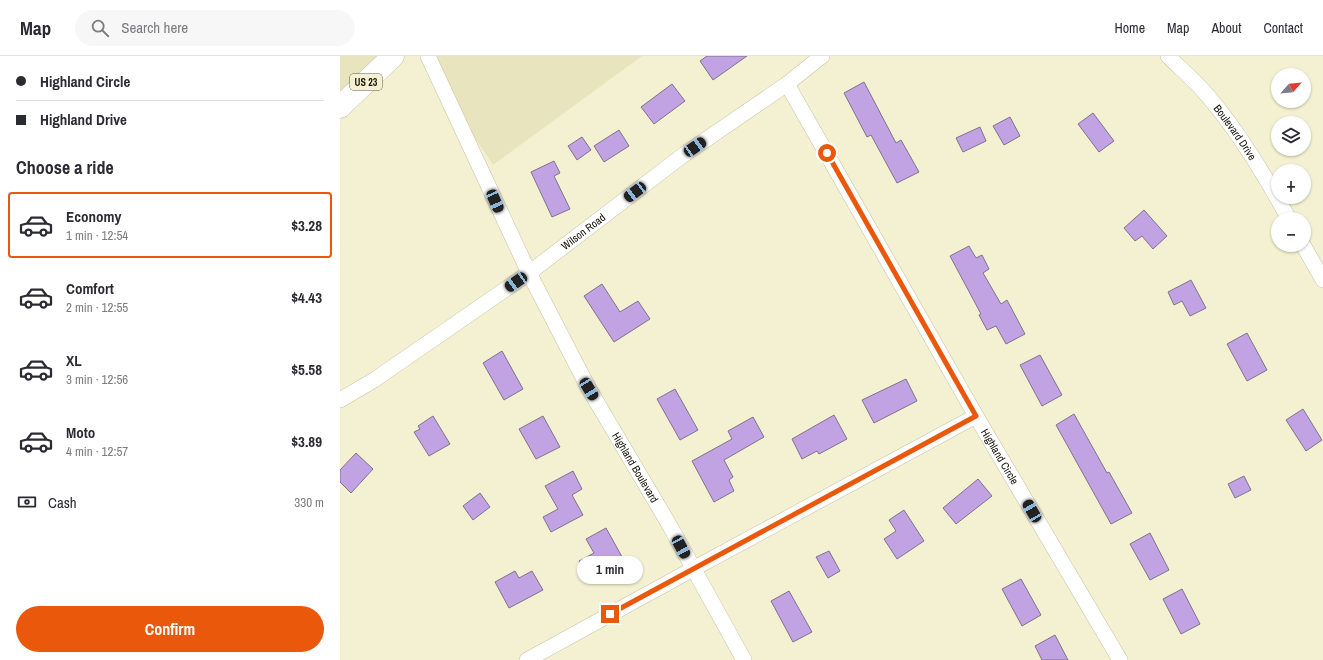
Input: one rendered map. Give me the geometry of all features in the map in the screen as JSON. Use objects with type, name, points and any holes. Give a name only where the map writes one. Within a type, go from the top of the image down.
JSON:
[{"type":"main road","name":"US 23","points":[[340,107],[393,56]]},
{"type":"street","name":"Highland Boulevard","points":[[428,56],[528,273],[589,389],[670,526],[744,660]]},
{"type":"street","name":"Wilson Road","points":[[340,400],[374,380],[528,273],[682,156],[788,84],[822,56]]},
{"type":"street","name":"Boulevard Drive","points":[[1168,56],[1206,94],[1232,127],[1285,212]]},
{"type":"street","name":"Highland Circle","points":[[788,84],[976,416],[1120,660]]},
{"type":"street","points":[[1307,252],[1323,280]]},
{"type":"street","points":[[527,660],[693,568],[976,416]]},
{"type":"shaded area","points":[[340,56],[388,56],[340,103]]},
{"type":"shaded area","points":[[420,56],[642,56],[493,165]]},
{"type":"building","points":[[707,56],[747,56],[713,80],[700,61]]},
{"type":"building","points":[[864,82],[896,143],[901,140],[919,172],[897,183],[871,135],[867,137],[844,93]]},
{"type":"building","points":[[672,84],[685,101],[654,124],[641,107]]},
{"type":"building","points":[[1093,113],[1114,141],[1099,152],[1078,124]]},
{"type":"building","points":[[1010,117],[1020,136],[1004,145],[993,126]]},
{"type":"building","points":[[980,127],[986,141],[963,152],[956,138]]},
{"type":"building","points":[[619,130],[629,146],[604,162],[594,146]]},
{"type":"building","points":[[582,137],[591,150],[577,160],[568,146]]},
{"type":"building","points":[[554,161],[560,173],[554,176],[570,209],[552,217],[531,172]]},
{"type":"building","points":[[1144,210],[1167,236],[1153,249],[1142,236],[1135,241],[1124,228]]},
{"type":"building","points":[[969,246],[976,258],[982,255],[989,269],[983,273],[1001,304],[1007,300],[1025,334],[1006,344],[996,326],[987,330],[979,315],[981,314],[950,256]]},
{"type":"building","points":[[1191,280],[1206,308],[1190,316],[1182,301],[1174,305],[1168,292]]},
{"type":"building","points":[[602,284],[620,312],[638,301],[650,319],[614,342],[584,296]]},
{"type":"building","points":[[1247,333],[1267,370],[1247,381],[1227,344]]},
{"type":"building","points":[[502,351],[523,389],[504,400],[483,363]]},
{"type":"building","points":[[1040,355],[1062,395],[1042,406],[1020,365]]},
{"type":"building","points":[[906,379],[917,401],[874,423],[862,400]]},
{"type":"building","points":[[675,389],[698,430],[680,440],[657,399]]},
{"type":"building","points":[[1303,409],[1322,440],[1306,451],[1286,420]]},
{"type":"building","points":[[1074,414],[1107,473],[1109,472],[1132,513],[1111,524],[1056,425]]},
{"type":"building","points":[[834,415],[847,439],[819,454],[817,451],[802,459],[792,439]]},
{"type":"building","points":[[433,416],[450,444],[429,456],[414,432],[420,429],[418,426]]},
{"type":"building","points":[[543,416],[560,447],[536,459],[519,429]]},
{"type":"building","points":[[753,417],[764,437],[724,460],[733,477],[729,480],[734,491],[714,502],[692,461],[732,439],[728,431]]},
{"type":"building","points":[[356,453],[373,469],[351,493],[340,482],[340,470]]},
{"type":"building","points":[[573,471],[582,489],[572,495],[583,515],[551,532],[543,517],[558,509],[545,486]]},
{"type":"building","points":[[1244,476],[1251,490],[1235,498],[1228,484]]},
{"type":"building","points":[[978,479],[992,496],[956,524],[943,508]]},
{"type":"building","points":[[480,493],[490,507],[473,520],[463,506]]},
{"type":"building","points":[[904,510],[924,541],[897,559],[884,539],[896,531],[889,520]]},
{"type":"building","points":[[606,528],[626,564],[606,575],[604,571],[590,579],[579,561],[594,553],[586,539]]},
{"type":"building","points":[[1150,533],[1169,570],[1150,580],[1130,544]]},
{"type":"building","points":[[829,551],[840,571],[828,578],[816,557]]},
{"type":"building","points":[[515,571],[519,578],[532,571],[543,590],[509,608],[495,582]]},
{"type":"building","points":[[1021,579],[1041,615],[1022,626],[1002,589]]},
{"type":"building","points":[[1182,589],[1200,624],[1181,634],[1163,599]]},
{"type":"building","points":[[789,591],[812,632],[793,642],[771,601]]},
{"type":"building","points":[[1055,635],[1068,660],[1042,660],[1035,646]]},
{"type":"route","points":[[610,614],[976,416],[827,153]]}]
